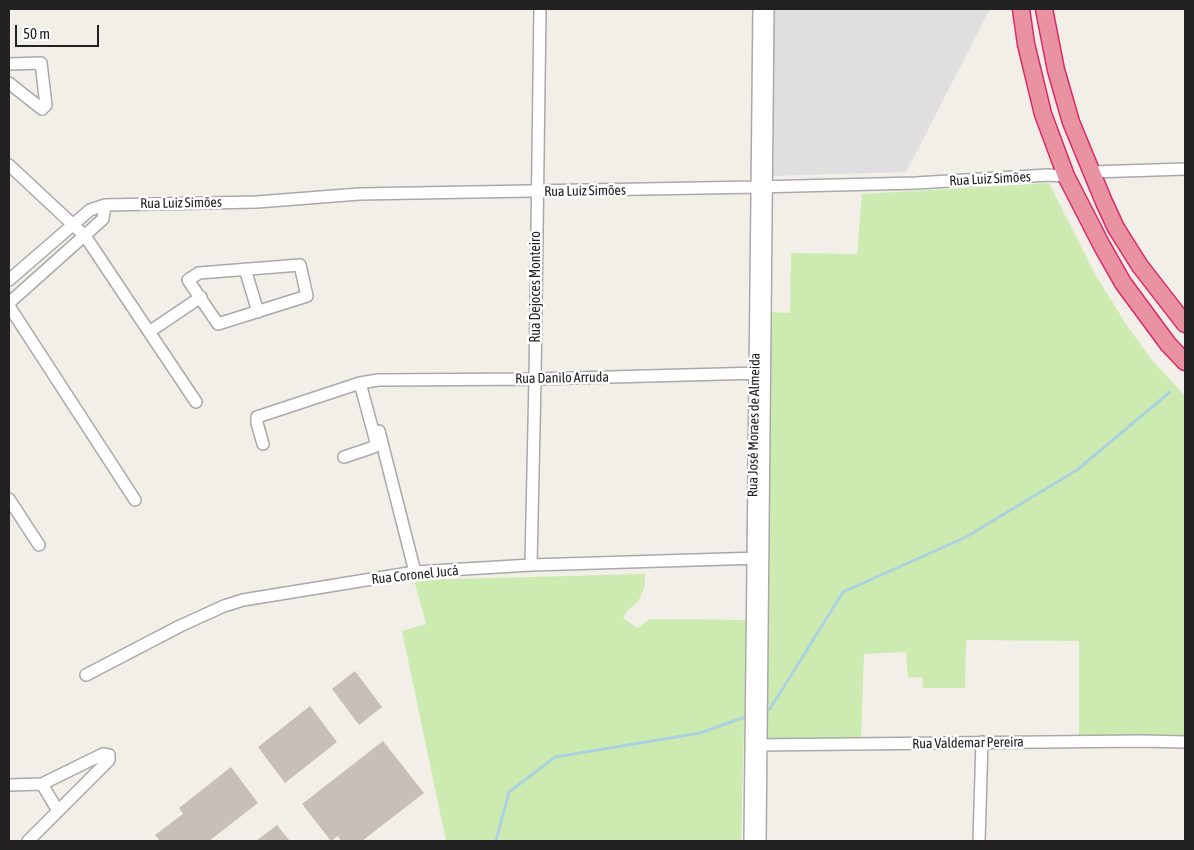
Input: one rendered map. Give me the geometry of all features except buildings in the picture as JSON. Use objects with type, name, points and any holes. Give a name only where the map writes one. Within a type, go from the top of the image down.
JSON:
[{"type":"highway","points":[[1021,9],[1026,44],[1043,114],[1066,176],[1123,283],[1163,338],[1185,362]]},
{"type":"highway","points":[[1044,9],[1056,70],[1071,122],[1116,228],[1140,266],[1185,324]]},
{"type":"street","name":"Rua Dejoces Monteiro","points":[[531,565],[540,9]]},
{"type":"street","name":"Rua José Moraes de Almeida","points":[[755,840],[761,187],[759,9]]},
{"type":"street","name":"Rua José Moraes de Almeida","points":[[761,187],[768,9]]},
{"type":"street","points":[[9,64],[41,63],[46,105],[42,109],[11,90]]},
{"type":"street","points":[[9,165],[85,236],[196,402]]},
{"type":"street","points":[[1091,172],[1185,169]]},
{"type":"street","name":"Rua Luiz Simões","points":[[105,205],[257,202],[359,194],[761,187],[916,183],[1048,175],[1066,176]]},
{"type":"street","points":[[9,280],[90,210],[105,205],[103,219],[9,304],[135,500]]},
{"type":"street","points":[[300,265],[307,296],[218,324],[188,280],[199,272],[245,269],[300,265]]},
{"type":"street","points":[[245,269],[258,312]]},
{"type":"street","points":[[149,332],[200,297]]},
{"type":"street","name":"Rua Danilo Arruda","points":[[264,444],[257,423],[257,417],[363,383],[760,373]]},
{"type":"street","points":[[344,457],[375,446],[376,442],[363,383]]},
{"type":"street","points":[[363,383],[415,572]]},
{"type":"street","points":[[9,499],[39,545]]},
{"type":"street","name":"Rua Coronel Jucá","points":[[86,675],[180,626],[235,602],[415,572],[531,565],[758,558]]},
{"type":"street","points":[[979,841],[982,742]]},
{"type":"street","name":"Rua Valdemar Pereira","points":[[756,745],[1185,742]]},
{"type":"street","points":[[9,785],[42,784],[103,754],[108,754],[108,760],[28,841]]},
{"type":"street","points":[[42,784],[58,811]]},
{"type":"shaded area","points":[[773,9],[990,9],[906,172],[772,176]]},
{"type":"green space","points":[[1049,183],[1096,276],[1128,327],[1151,359],[1185,396],[1185,737],[1079,738],[1079,641],[966,640],[965,688],[923,688],[922,677],[908,678],[906,652],[864,654],[861,741],[763,743],[770,312],[790,313],[791,253],[857,254],[862,194]]},
{"type":"green space","points":[[645,574],[645,586],[638,602],[628,610],[623,618],[637,628],[650,619],[747,620],[741,841],[446,841],[402,631],[426,624],[414,580]]},
{"type":"waterway","points":[[766,710],[770,709],[843,592],[966,537],[1077,470],[1170,392]]},
{"type":"waterway","points":[[496,841],[509,792],[555,757],[700,733],[745,717]]}]
